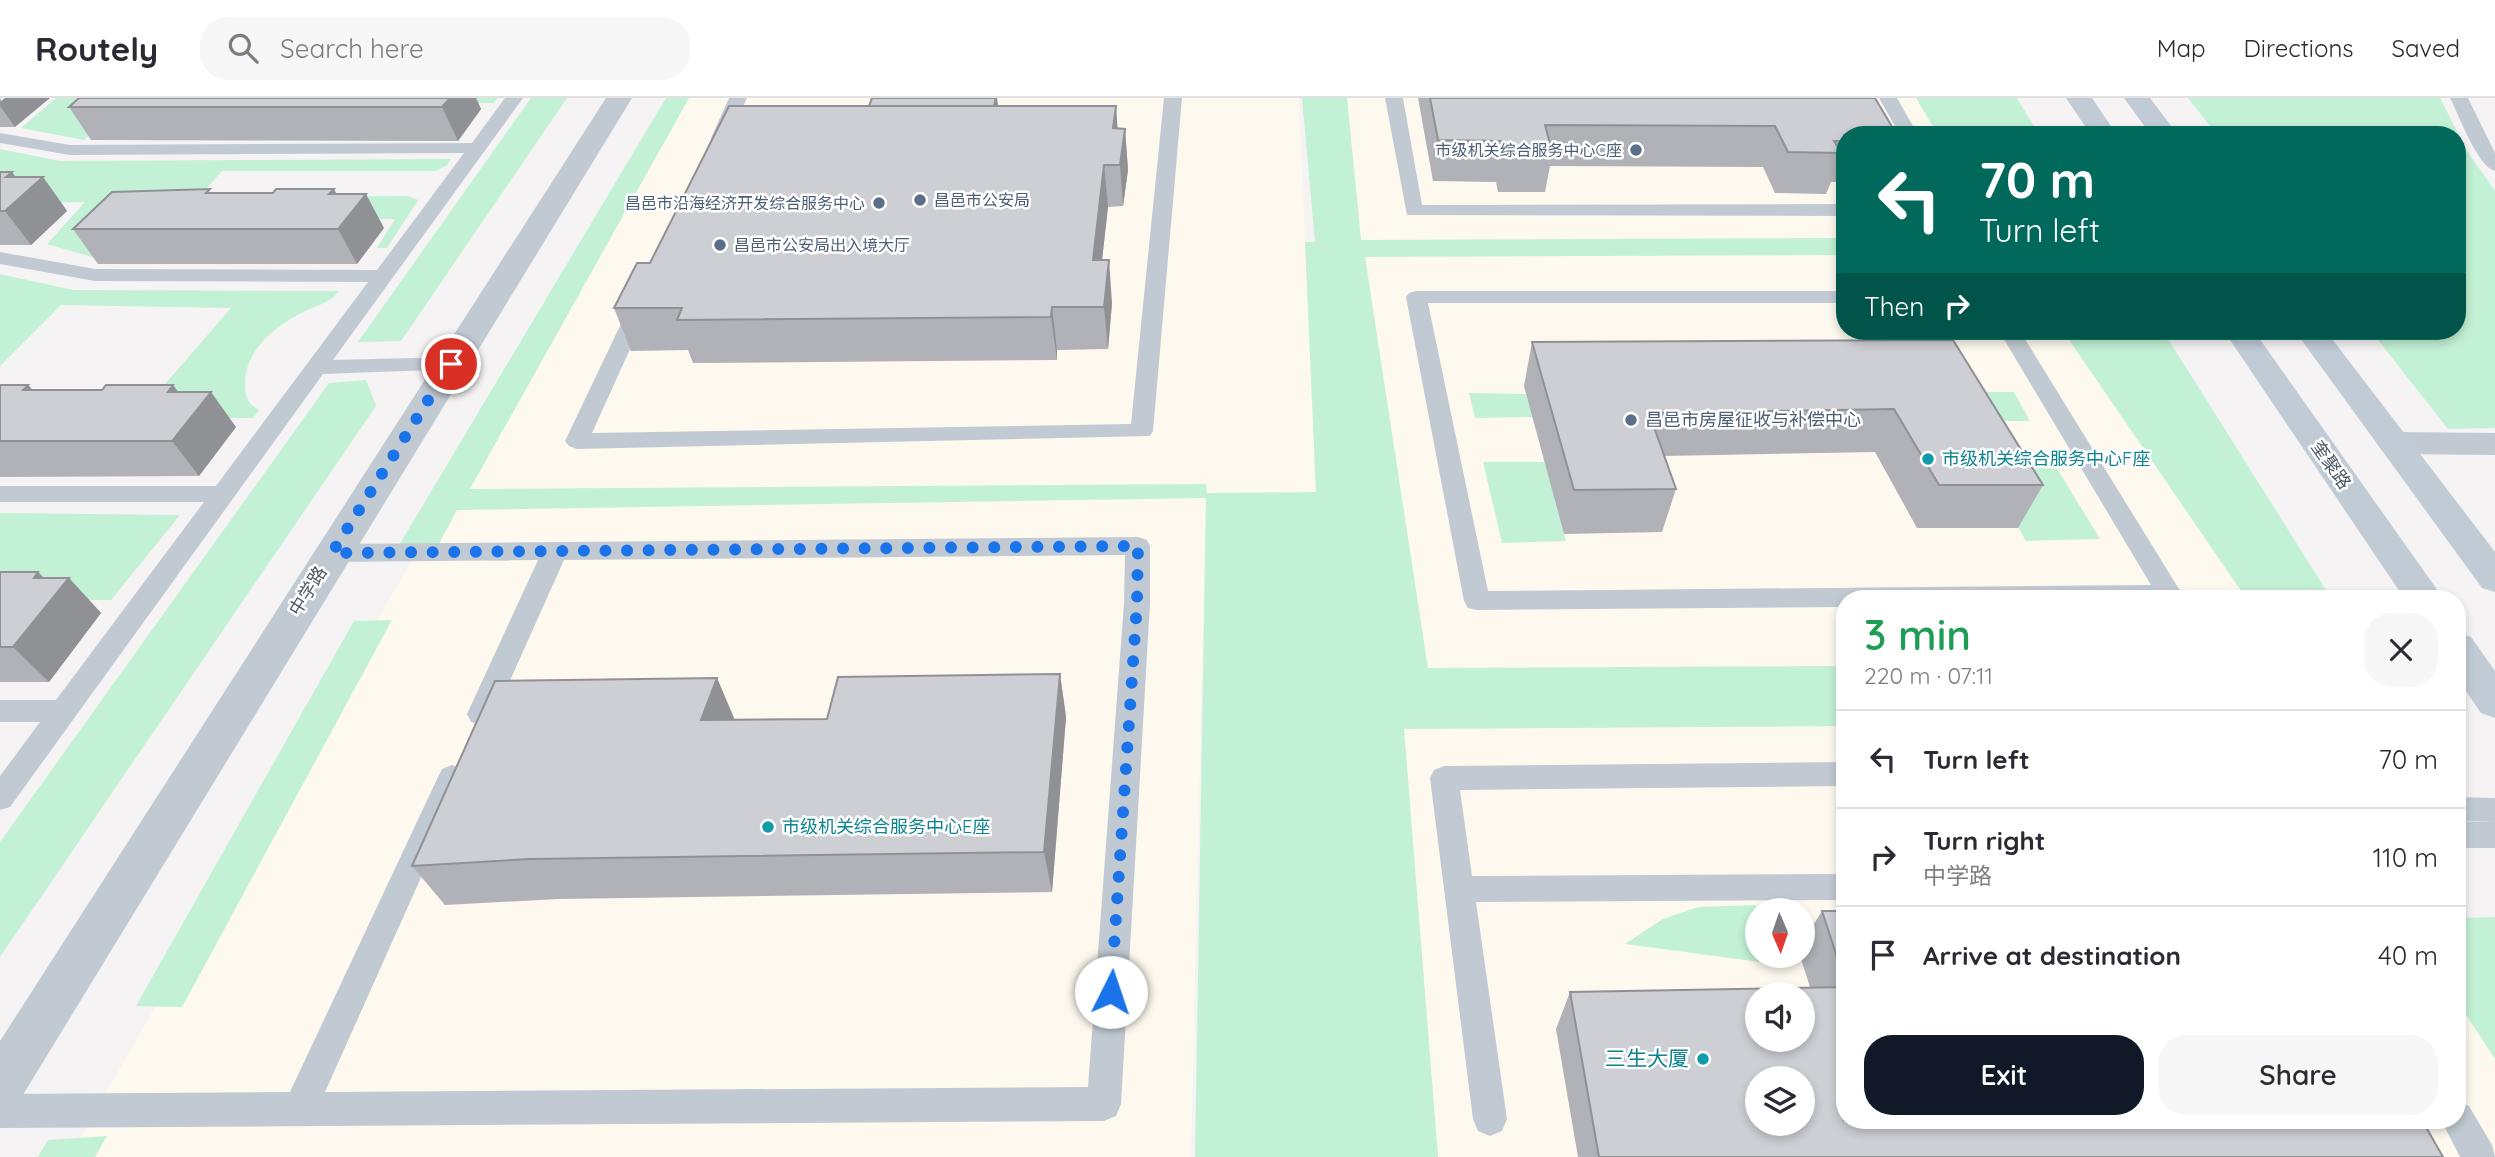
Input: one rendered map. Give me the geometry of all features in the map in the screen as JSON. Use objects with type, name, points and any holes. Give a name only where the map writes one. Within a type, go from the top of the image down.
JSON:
[{"type":"main road","points":[[2079,98],[2098,126]]},
{"type":"main road","points":[[2137,98],[2158,126]]},
{"type":"main road","name":"奎聚路","points":[[2245,340],[2418,590]]},
{"type":"main road","points":[[2317,340],[2495,579]]},
{"type":"main road","points":[[2466,660],[2495,702]]},
{"type":"street","name":"中学路","points":[[0,1086],[619,98]]},
{"type":"street","points":[[2394,443],[2495,444]]},
{"type":"lane","points":[[0,798],[514,98]]},
{"type":"lane","points":[[712,153],[738,98]]},
{"type":"lane","points":[[647,291],[577,441],[1142,431],[1173,98]]},
{"type":"lane","points":[[1394,98],[1414,211],[1836,210]]},
{"type":"lane","points":[[1888,98],[1904,126]]},
{"type":"lane","points":[[2459,98],[2487,155],[2495,165]]},
{"type":"lane","points":[[0,138],[70,150],[477,148]]},
{"type":"lane","points":[[0,258],[95,275],[383,276]]},
{"type":"lane","points":[[1836,297],[1416,296],[1477,601],[1836,597]]},
{"type":"lane","points":[[2015,340],[2167,590]]},
{"type":"lane","points":[[316,367],[451,364]]},
{"type":"lane","points":[[0,494],[223,495]]},
{"type":"lane","points":[[0,1111],[1104,1104],[1137,603],[1138,546],[332,553]]},
{"type":"lane","points":[[299,1110],[555,551]]},
{"type":"lane","points":[[0,711],[64,711]]},
{"type":"lane","points":[[1490,1119],[1444,778],[1836,774]]},
{"type":"lane","points":[[2466,810],[2495,810]]},
{"type":"lane","points":[[2466,835],[2495,835]]},
{"type":"lane","points":[[1460,889],[1836,887]]},
{"type":"lane","points":[[2463,1129],[2480,1157]]},
{"type":"shaded area","points":[[677,98],[1299,98],[1316,492],[1206,494],[1191,1157],[69,1157]]},
{"type":"shaded area","points":[[1347,98],[1916,98],[1933,126],[1836,126],[1836,340],[2069,340],[2241,590],[1836,590],[1836,704],[1368,708],[1362,249]]},
{"type":"shaded area","name":"三生大厦","points":[[1836,726],[1836,1129],[2466,1129],[2466,920],[2495,964],[2495,1157],[1438,1157],[1404,729]]},
{"type":"green space","points":[[56,98],[498,98],[493,103],[125,103],[84,140],[21,128]]},
{"type":"green space","points":[[531,98],[567,98],[401,341],[358,342]]},
{"type":"green space","points":[[666,98],[689,98],[470,489],[1206,484],[1207,493],[1316,492],[1305,242],[1315,242],[1302,98],[1347,98],[1361,240],[1836,238],[1836,255],[1365,257],[1428,668],[1836,666],[1836,726],[1404,729],[1438,1157],[1195,1157],[1206,498],[457,510],[435,551],[395,552]]},
{"type":"green space","points":[[1916,98],[2017,98],[2034,126],[1933,126]]},
{"type":"green space","points":[[2188,98],[2440,98],[2454,126],[2210,126]]},
{"type":"green space","points":[[0,149],[60,161],[451,159],[447,165],[436,171],[222,171],[199,197],[408,196],[418,200],[387,248],[377,248],[395,219],[136,219],[96,258],[47,244],[85,202],[0,203]]},
{"type":"green space","points":[[2466,149],[2495,191],[2495,428],[2448,429],[2378,340],[2466,340]]},
{"type":"green space","points":[[0,274],[73,290],[339,291],[329,301],[307,310],[274,331],[250,359],[246,371],[246,393],[248,400],[259,410],[253,418],[0,418],[152,399],[231,308],[61,305],[0,366]]},
{"type":"green space","points":[[2069,340],[2169,340],[2326,590],[2241,590]]},
{"type":"green space","points":[[366,380],[376,406],[0,957],[0,842],[329,383]]},
{"type":"green space","points":[[1938,392],[2014,392],[2030,421],[1955,421]]},
{"type":"green space","points":[[1469,393],[1526,394],[1533,417],[1475,418]]},
{"type":"green space","points":[[1483,462],[1545,462],[1566,541],[1502,543]]},
{"type":"green space","points":[[1982,465],[2055,465],[2100,539],[2026,541]]},
{"type":"green space","points":[[0,513],[180,515],[111,600],[0,600]]},
{"type":"green space","points":[[392,620],[182,1007],[136,1006],[354,621]]},
{"type":"green space","points":[[1745,905],[1745,960],[1625,944],[1663,919],[1698,907]]},
{"type":"green space","points":[[2495,917],[2495,1059],[2466,1015],[2466,918]]},
{"type":"green space","points":[[107,1136],[95,1157],[38,1157],[48,1140]]},
{"type":"building","points":[[79,98],[450,98],[442,107],[69,107]]},
{"type":"building","points":[[872,98],[996,98],[994,106],[869,106]]},
{"type":"building","points":[[1430,98],[1875,98],[1892,126],[1836,126],[1836,153],[1788,152],[1775,126],[1545,125],[1552,151],[1504,151],[1502,141],[1438,140]]},
{"type":"building","points":[[729,106],[1116,106],[1113,128],[1125,129],[1120,165],[1104,165],[1093,260],[1109,260],[1104,307],[1052,307],[1051,317],[677,320],[682,308],[614,308],[637,263],[650,263]]},
{"type":"building","points":[[0,172],[12,172],[6,177],[43,177],[5,211],[0,211]]},
{"type":"building","points":[[210,189],[206,193],[334,189],[329,194],[366,194],[338,229],[73,229],[112,192]]},
{"type":"building","points":[[1953,340],[2043,485],[1939,485],[1894,409],[1649,413],[1676,489],[1574,490],[1532,342]]},
{"type":"building","points":[[0,385],[28,385],[23,390],[102,390],[106,385],[173,385],[168,392],[211,392],[172,441],[0,441]]},
{"type":"building","points":[[0,572],[38,572],[34,578],[69,578],[13,647],[0,647]]},
{"type":"building","name":"市级机关综合服务中心E座","points":[[1060,674],[1044,852],[530,859],[412,866],[495,681],[717,678],[701,720],[827,719],[838,677]]},
{"type":"building","points":[[1822,911],[1836,911],[1836,954]]},
{"type":"building","name":"三生大厦","points":[[1836,987],[1836,1129],[2427,1129],[2443,1157],[1599,1157],[1570,992],[1745,989],[1745,1052],[1815,1052],[1815,988]]},
{"type":"place","name":"市级机关综合服务中心C座","points":[[1636,150]]},
{"type":"place","name":"昌邑市公安局","points":[[920,200]]},
{"type":"place","name":"昌邑市沿海经济开发综合服务中心","points":[[879,203]]},
{"type":"place","name":"昌邑市公安局出入境大厅","points":[[720,245]]},
{"type":"place","name":"昌邑市房屋征收与补偿中心","points":[[1631,420]]},
{"type":"place","name":"市级机关综合服务中心F座","points":[[1928,459]]},
{"type":"place","name":"市级机关综合服务中心E座","points":[[768,827]]},
{"type":"place","name":"三生大厦","points":[[1703,1059]]},
{"type":"route","points":[[451,364],[332,553],[1138,546],[1137,603],[1111,992]]}]
